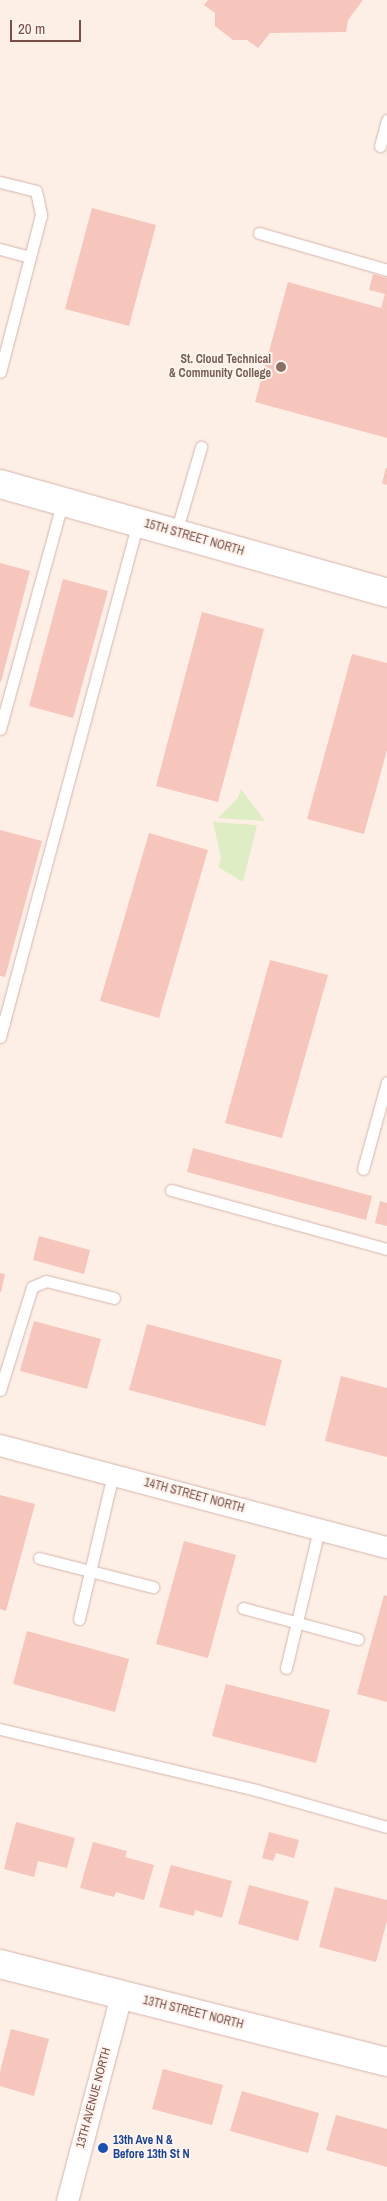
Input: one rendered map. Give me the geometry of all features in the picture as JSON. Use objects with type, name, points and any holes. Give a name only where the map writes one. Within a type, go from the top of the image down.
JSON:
[{"type":"street","name":"15TH STREET NORTH","points":[[0,484],[176,532],[387,593]]},
{"type":"street","name":"14TH STREET NORTH","points":[[0,1444],[387,1547]]},
{"type":"street","name":"13TH STREET NORTH","points":[[0,1964],[387,2062]]},
{"type":"street","name":"13TH AVENUE NORTH","points":[[67,2201],[121,1995]]},
{"type":"lane","points":[[380,146],[387,120]]},
{"type":"lane","points":[[0,182],[36,192],[41,215],[0,372]]},
{"type":"lane","points":[[259,233],[387,270]]},
{"type":"lane","points":[[0,249],[30,257]]},
{"type":"lane","points":[[176,532],[201,447]]},
{"type":"lane","points":[[0,729],[64,501]]},
{"type":"lane","points":[[0,1036],[2,1021],[138,522]]},
{"type":"lane","points":[[363,1169],[387,1082]]},
{"type":"lane","points":[[171,1190],[387,1249]]},
{"type":"lane","points":[[0,1390],[32,1287],[46,1281],[114,1298]]},
{"type":"lane","points":[[79,1619],[113,1474]]},
{"type":"lane","points":[[286,1668],[319,1529]]},
{"type":"lane","points":[[39,1558],[153,1587]]},
{"type":"lane","points":[[243,1608],[358,1638]]},
{"type":"lane","points":[[0,1729],[256,1790],[387,1827]]},
{"type":"green space","points":[[241,789],[265,821],[218,818],[238,798]]},
{"type":"green space","points":[[213,822],[257,825],[243,882],[218,867],[221,858]]},
{"type":"building","points":[[208,0],[363,0],[348,20],[346,32],[270,33],[258,48],[247,40],[233,40],[215,26],[215,13],[204,5]]},
{"type":"building","points":[[92,208],[156,225],[129,326],[65,309]]},
{"type":"building","points":[[373,274],[387,278],[387,438],[255,402],[288,282],[381,308],[385,294],[369,290]]},
{"type":"building","points":[[387,468],[387,485],[382,483]]},
{"type":"building","points":[[0,563],[30,571],[1,682],[0,682]]},
{"type":"building","points":[[63,579],[108,591],[73,718],[29,706]]},
{"type":"building","points":[[202,612],[264,629],[218,802],[156,786]]},
{"type":"building","points":[[352,654],[387,663],[387,750],[364,834],[307,819]]},
{"type":"building","points":[[0,830],[42,841],[5,977],[0,976]]},
{"type":"building","points":[[149,833],[208,850],[159,1018],[100,1001]]},
{"type":"building","points":[[270,960],[328,975],[282,1138],[225,1123]]},
{"type":"building","points":[[193,1148],[372,1196],[366,1220],[187,1172]]},
{"type":"building","points":[[380,1201],[387,1203],[387,1226],[375,1223]]},
{"type":"building","points":[[39,1236],[90,1250],[84,1274],[33,1260]]},
{"type":"building","points":[[0,1273],[5,1274],[1,1292],[0,1292]]},
{"type":"building","points":[[34,1321],[101,1339],[87,1389],[20,1371]]},
{"type":"building","points":[[147,1324],[282,1360],[265,1426],[129,1390]]},
{"type":"building","points":[[341,1376],[387,1388],[387,1457],[325,1441]]},
{"type":"building","points":[[0,1495],[35,1504],[6,1611],[0,1609]]},
{"type":"building","points":[[184,1541],[236,1555],[208,1658],[156,1644]]},
{"type":"building","points":[[384,1595],[387,1596],[387,1702],[357,1694]]},
{"type":"building","points":[[27,1631],[129,1659],[115,1712],[13,1684]]},
{"type":"building","points":[[226,1684],[330,1710],[316,1763],[212,1736]]},
{"type":"building","points":[[16,1822],[75,1838],[67,1868],[38,1861],[34,1877],[4,1869]]},
{"type":"building","points":[[269,1832],[299,1840],[294,1858],[276,1853],[273,1861],[262,1858]]},
{"type":"building","points":[[93,1842],[127,1851],[125,1857],[154,1865],[144,1900],[116,1892],[114,1897],[80,1888]]},
{"type":"building","points":[[171,1865],[232,1881],[222,1918],[195,1910],[194,1916],[159,1907]]},
{"type":"building","points":[[249,1885],[309,1901],[298,1941],[238,1924]]},
{"type":"building","points":[[335,1887],[387,1900],[387,1921],[376,1962],[319,1947]]},
{"type":"building","points":[[11,2029],[49,2039],[34,2096],[0,2086],[0,2072]]},
{"type":"building","points":[[163,2069],[223,2085],[212,2125],[152,2109]]},
{"type":"building","points":[[242,2091],[319,2113],[308,2153],[230,2131]]},
{"type":"building","points":[[336,2115],[387,2129],[387,2167],[326,2150]]},
{"type":"place","name":"St. Cloud Technical & Community College","points":[[281,367]]},
{"type":"place","name":"13th Ave N & Before 13th St N","points":[[103,2148]]}]
